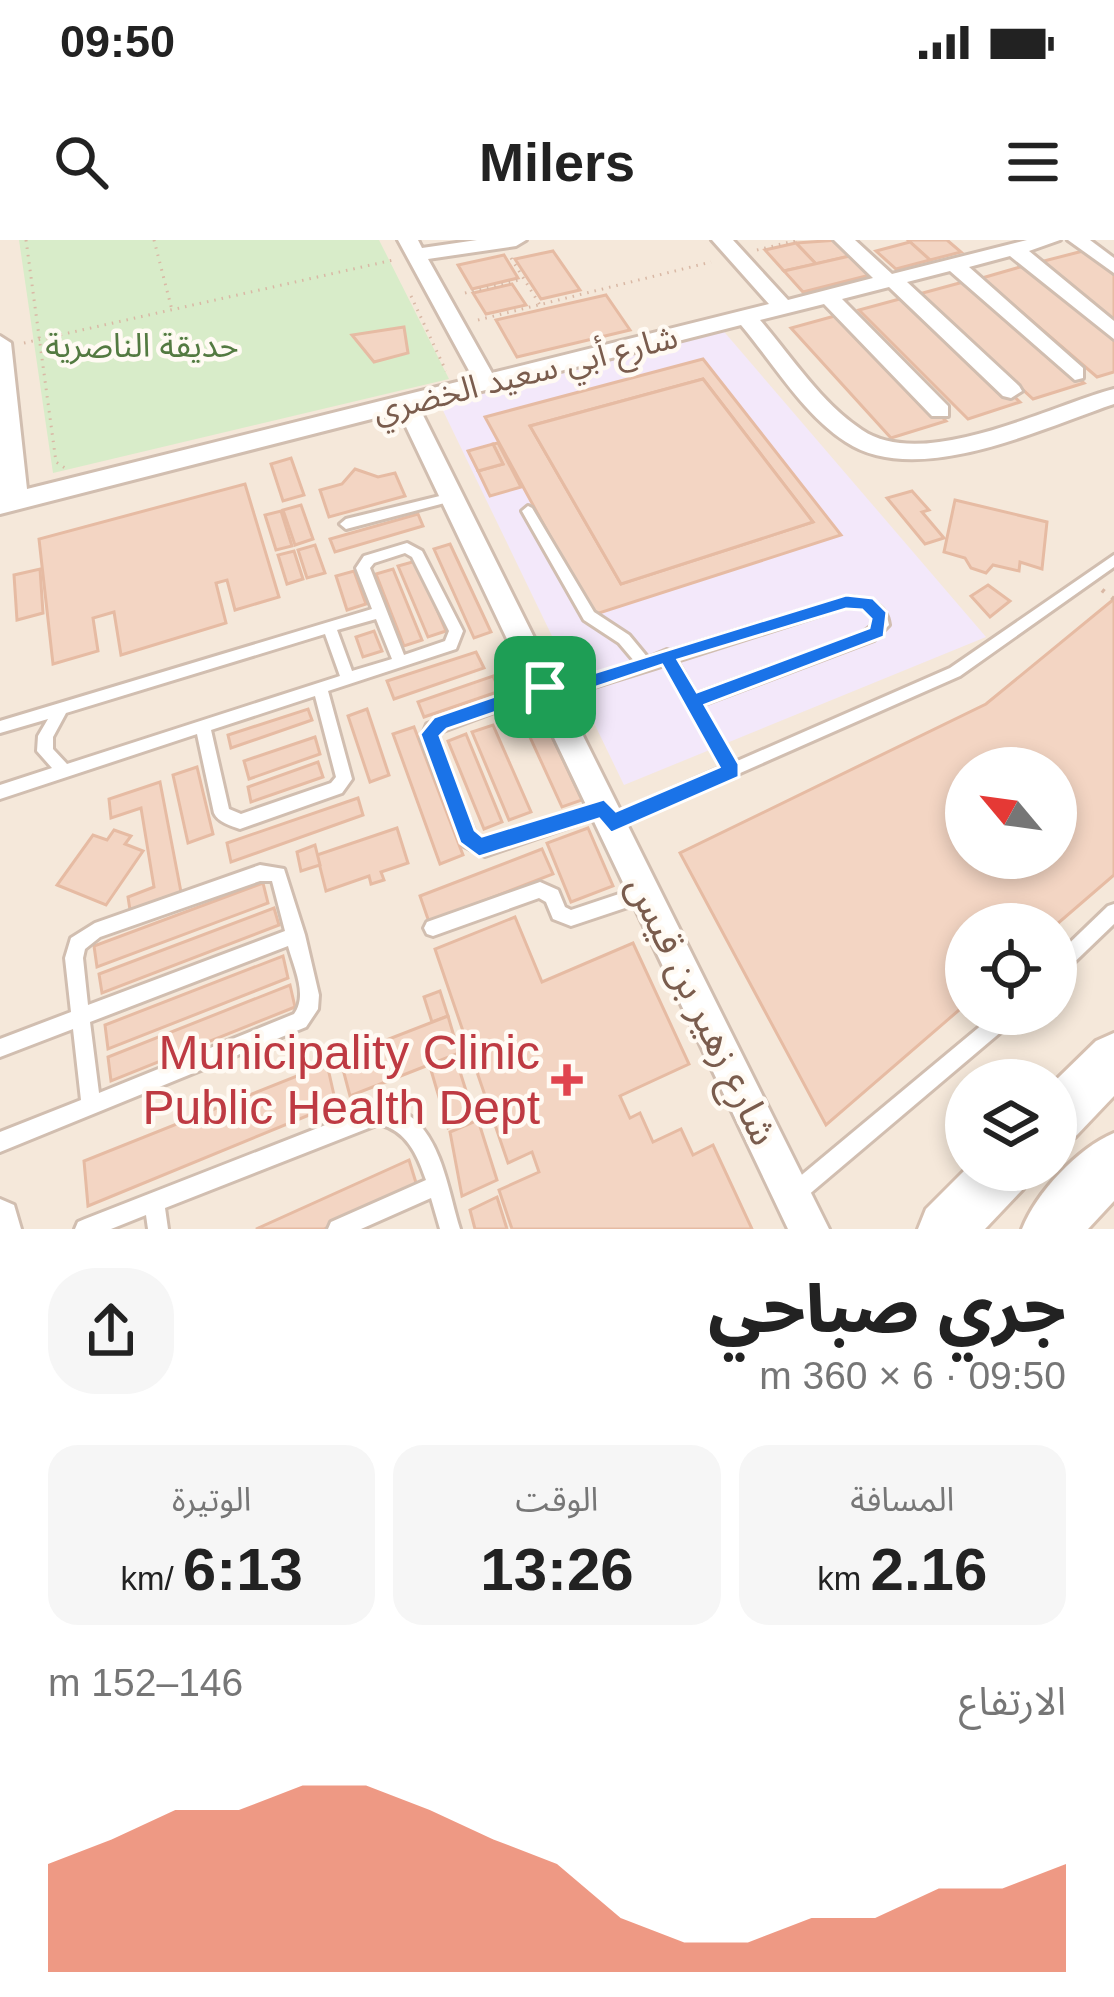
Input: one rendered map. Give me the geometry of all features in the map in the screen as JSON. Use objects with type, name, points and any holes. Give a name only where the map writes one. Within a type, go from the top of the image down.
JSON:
[{"type":"main road","points":[[1077,1096],[1114,1058]]},
{"type":"main road","points":[[1050,1229],[1114,1160]]},
{"type":"main road","points":[[946,1229],[983,1191]]},
{"type":"street","points":[[844,240],[1011,391]]},
{"type":"street","name":"شارع أبي سعيد الخضري","points":[[8,503],[890,280],[957,252],[980,258],[1050,240]]},
{"type":"street","points":[[1078,240],[1114,267]]},
{"type":"street","points":[[486,382],[412,248],[508,241]]},
{"type":"street","points":[[729,248],[783,307]]},
{"type":"street","points":[[1013,249],[1114,332]]},
{"type":"street","points":[[957,252],[1075,373]]},
{"type":"street","points":[[829,296],[940,412]]},
{"type":"street","points":[[746,316],[863,453],[885,463],[910,463],[1114,396]]},
{"type":"street","points":[[0,346],[8,503]]},
{"type":"street","name":"شارع زهير بن قيس","points":[[406,403],[809,1229]]},
{"type":"street","points":[[0,1219],[1,1229]]},
{"type":"lane","points":[[346,524],[452,496]]},
{"type":"lane","points":[[528,511],[589,616],[624,639],[645,664]]},
{"type":"lane","points":[[0,792],[348,679],[400,662],[451,645],[457,635],[412,549],[363,564],[400,662]]},
{"type":"lane","points":[[693,702],[869,637],[878,632],[881,617],[866,603],[846,602],[440,723],[429,734],[470,841],[491,846],[608,816],[732,771],[955,672],[1114,560]]},
{"type":"lane","points":[[0,727],[380,612]]},
{"type":"lane","points":[[329,626],[348,679]]},
{"type":"lane","points":[[667,656],[732,771]]},
{"type":"lane","points":[[202,726],[222,812],[240,822],[336,788],[344,779],[320,688]]},
{"type":"lane","points":[[62,707],[51,721],[46,751],[64,771]]},
{"type":"lane","points":[[0,1142],[300,1021],[310,1002],[282,878],[272,872],[94,931],[74,951],[91,1105]]},
{"type":"lane","points":[[434,928],[540,890],[552,896],[559,913],[571,918],[646,893]]},
{"type":"lane","points":[[1077,947],[1114,911]]},
{"type":"lane","points":[[0,1048],[296,935]]},
{"type":"lane","points":[[793,1195],[984,1035]]},
{"type":"lane","points":[[85,1229],[379,1114],[392,1115],[414,1130],[450,1229]]},
{"type":"lane","points":[[338,1229],[435,1186]]},
{"type":"lane","points":[[154,1202],[158,1229]]},
{"type":"path","points":[[26,240],[56,462],[66,469]]},
{"type":"path","points":[[154,240],[172,310]]},
{"type":"path","points":[[455,326],[729,248],[798,240]]},
{"type":"path","points":[[508,241],[540,304]]},
{"type":"path","points":[[0,346],[172,310],[412,248]]},
{"type":"path","points":[[401,279],[448,369],[441,376]]},
{"type":"path","points":[[441,299],[524,279]]},
{"type":"shaded area","points":[[0,240],[1114,240],[1114,1229],[0,1229]]},
{"type":"shaded area","points":[[720,327],[986,637],[624,785],[436,396]]},
{"type":"green space","name":"حديقة الناصرية","points":[[19,240],[379,240],[449,379],[53,473]]},
{"type":"building","points":[[839,240],[854,255],[816,264],[796,243]]},
{"type":"building","points":[[908,240],[947,240],[961,252],[930,260]]},
{"type":"building","points":[[910,242],[930,260],[896,269],[876,251]]},
{"type":"building","points":[[796,243],[816,264],[784,271],[765,250]]},
{"type":"building","points":[[1087,250],[1114,272],[1114,324],[1040,262]]},
{"type":"building","points":[[553,251],[580,290],[541,299],[515,259]]},
{"type":"building","points":[[504,255],[518,278],[472,289],[458,265]]},
{"type":"building","points":[[854,255],[874,274],[803,292],[784,271]]},
{"type":"building","points":[[1027,265],[1114,337],[1114,372],[1097,377],[982,278]]},
{"type":"building","points":[[967,281],[1084,383],[1033,399],[919,294]]},
{"type":"building","points":[[512,284],[526,305],[486,314],[473,293]]},
{"type":"building","points":[[606,295],[630,330],[517,357],[496,320]]},
{"type":"building","points":[[907,297],[1020,402],[968,419],[859,310]]},
{"type":"building","points":[[842,314],[946,421],[891,438],[791,328]]},
{"type":"building","points":[[404,327],[408,353],[374,362],[352,335]]},
{"type":"building","points":[[703,359],[841,535],[593,615],[485,417]],"holes":[[[703,379],[813,522],[621,584],[530,426]]]},
{"type":"building","points":[[703,379],[813,522],[621,584],[530,426]]},
{"type":"building","points":[[498,443],[521,487],[490,496],[478,471],[503,464],[493,444]]},
{"type":"building","points":[[493,444],[503,464],[478,471],[468,451]]},
{"type":"building","points":[[291,458],[304,495],[283,501],[271,464]]},
{"type":"building","points":[[355,469],[378,477],[395,473],[405,496],[329,517],[320,490],[342,484]]},
{"type":"building","points":[[245,484],[279,597],[235,610],[227,580],[216,583],[226,623],[121,655],[114,612],[93,618],[98,651],[53,664],[39,539]]},
{"type":"building","points":[[912,491],[944,538],[925,544],[887,498]]},
{"type":"building","points":[[955,500],[1047,522],[1042,569],[1020,562],[1019,571],[993,565],[986,573],[971,568],[965,558],[944,552]]},
{"type":"building","points":[[301,505],[313,539],[295,545],[283,510]]},
{"type":"building","points":[[281,511],[292,546],[276,550],[265,515]]},
{"type":"building","points":[[418,514],[423,526],[335,552],[330,539]]},
{"type":"building","points":[[450,544],[491,632],[474,638],[434,549]]},
{"type":"building","points":[[315,545],[325,573],[307,578],[298,550]]},
{"type":"building","points":[[294,551],[303,579],[287,584],[278,555]]},
{"type":"building","points":[[416,561],[446,631],[428,637],[398,566]]},
{"type":"building","points":[[40,569],[43,613],[17,620],[14,575]]},
{"type":"building","points":[[393,569],[422,640],[404,646],[376,574]]},
{"type":"building","points":[[354,571],[366,604],[347,610],[336,576]]},
{"type":"building","points":[[988,585],[1010,601],[990,617],[971,596]]},
{"type":"building","points":[[1114,599],[1114,875],[1077,907],[1077,903],[945,903],[945,1022],[826,1125],[680,853],[986,704]]},
{"type":"building","points":[[374,631],[382,651],[363,657],[356,637]]},
{"type":"building","points":[[476,652],[484,668],[394,699],[387,681]]},
{"type":"building","points":[[493,676],[500,691],[424,717],[418,702]]},
{"type":"building","points":[[537,705],[582,800],[562,807],[518,711]]},
{"type":"building","points":[[308,709],[312,720],[231,748],[228,735]]},
{"type":"building","points":[[367,709],[389,775],[370,782],[348,716]]},
{"type":"building","points":[[493,725],[531,812],[509,820],[472,732]]},
{"type":"building","points":[[414,727],[463,855],[440,864],[393,734]]},
{"type":"building","points":[[466,734],[502,822],[484,829],[448,741]]},
{"type":"building","points":[[315,737],[320,754],[249,779],[244,761]]},
{"type":"building","points":[[318,762],[323,777],[251,802],[248,787]]},
{"type":"building","points":[[197,767],[213,834],[188,843],[173,775]]},
{"type":"building","points":[[160,782],[181,892],[130,910],[128,897],[154,887],[141,808],[111,818],[109,799]]},
{"type":"building","points":[[358,798],[363,815],[231,862],[227,843]]},
{"type":"building","points":[[397,828],[408,863],[381,872],[384,880],[371,884],[369,876],[326,891],[317,855]]},
{"type":"building","points":[[588,828],[613,886],[571,902],[547,843]]},
{"type":"building","points":[[114,830],[131,836],[125,844],[143,851],[106,905],[57,885],[93,835],[107,840]]},
{"type":"building","points":[[315,845],[320,865],[301,871],[297,852]]},
{"type":"building","points":[[542,849],[553,874],[429,922],[420,896]]},
{"type":"building","points":[[263,883],[268,903],[97,967],[94,946]]},
{"type":"building","points":[[274,908],[279,925],[102,993],[99,974]]},
{"type":"building","name":"Municipality Clinic Public Health Dept","points":[[515,917],[542,982],[633,943],[689,1064],[620,1096],[630,1118],[640,1113],[653,1142],[681,1129],[693,1155],[713,1145],[752,1229],[512,1229],[499,1190],[539,1172],[532,1152],[508,1163],[435,949]]},
{"type":"building","points":[[283,956],[288,978],[108,1049],[105,1025]]},
{"type":"building","points":[[290,985],[295,1007],[111,1081],[108,1057]]},
{"type":"building","points":[[440,991],[448,1016],[432,1022],[424,997]]},
{"type":"building","points":[[448,1016],[459,1053],[350,1096],[340,1058]]},
{"type":"building","points":[[456,1059],[474,1116],[448,1128],[431,1070]]},
{"type":"building","points":[[327,1064],[336,1104],[88,1206],[84,1161]]},
{"type":"building","points":[[478,1120],[497,1180],[462,1196],[450,1132]]},
{"type":"building","points":[[409,1160],[417,1186],[324,1229],[256,1229]]},
{"type":"building","points":[[497,1197],[507,1229],[475,1229],[470,1210]]},
{"type":"place","name":"Municipality Clinic Public Health Dept","points":[[567,1080]]},
{"type":"route","points":[[545,687],[440,723],[429,734],[473,845],[491,846],[604,808],[611,823],[732,771],[667,656],[846,602],[866,603],[881,617],[878,632],[869,637],[693,702],[667,656],[549,695],[545,687]]}]
